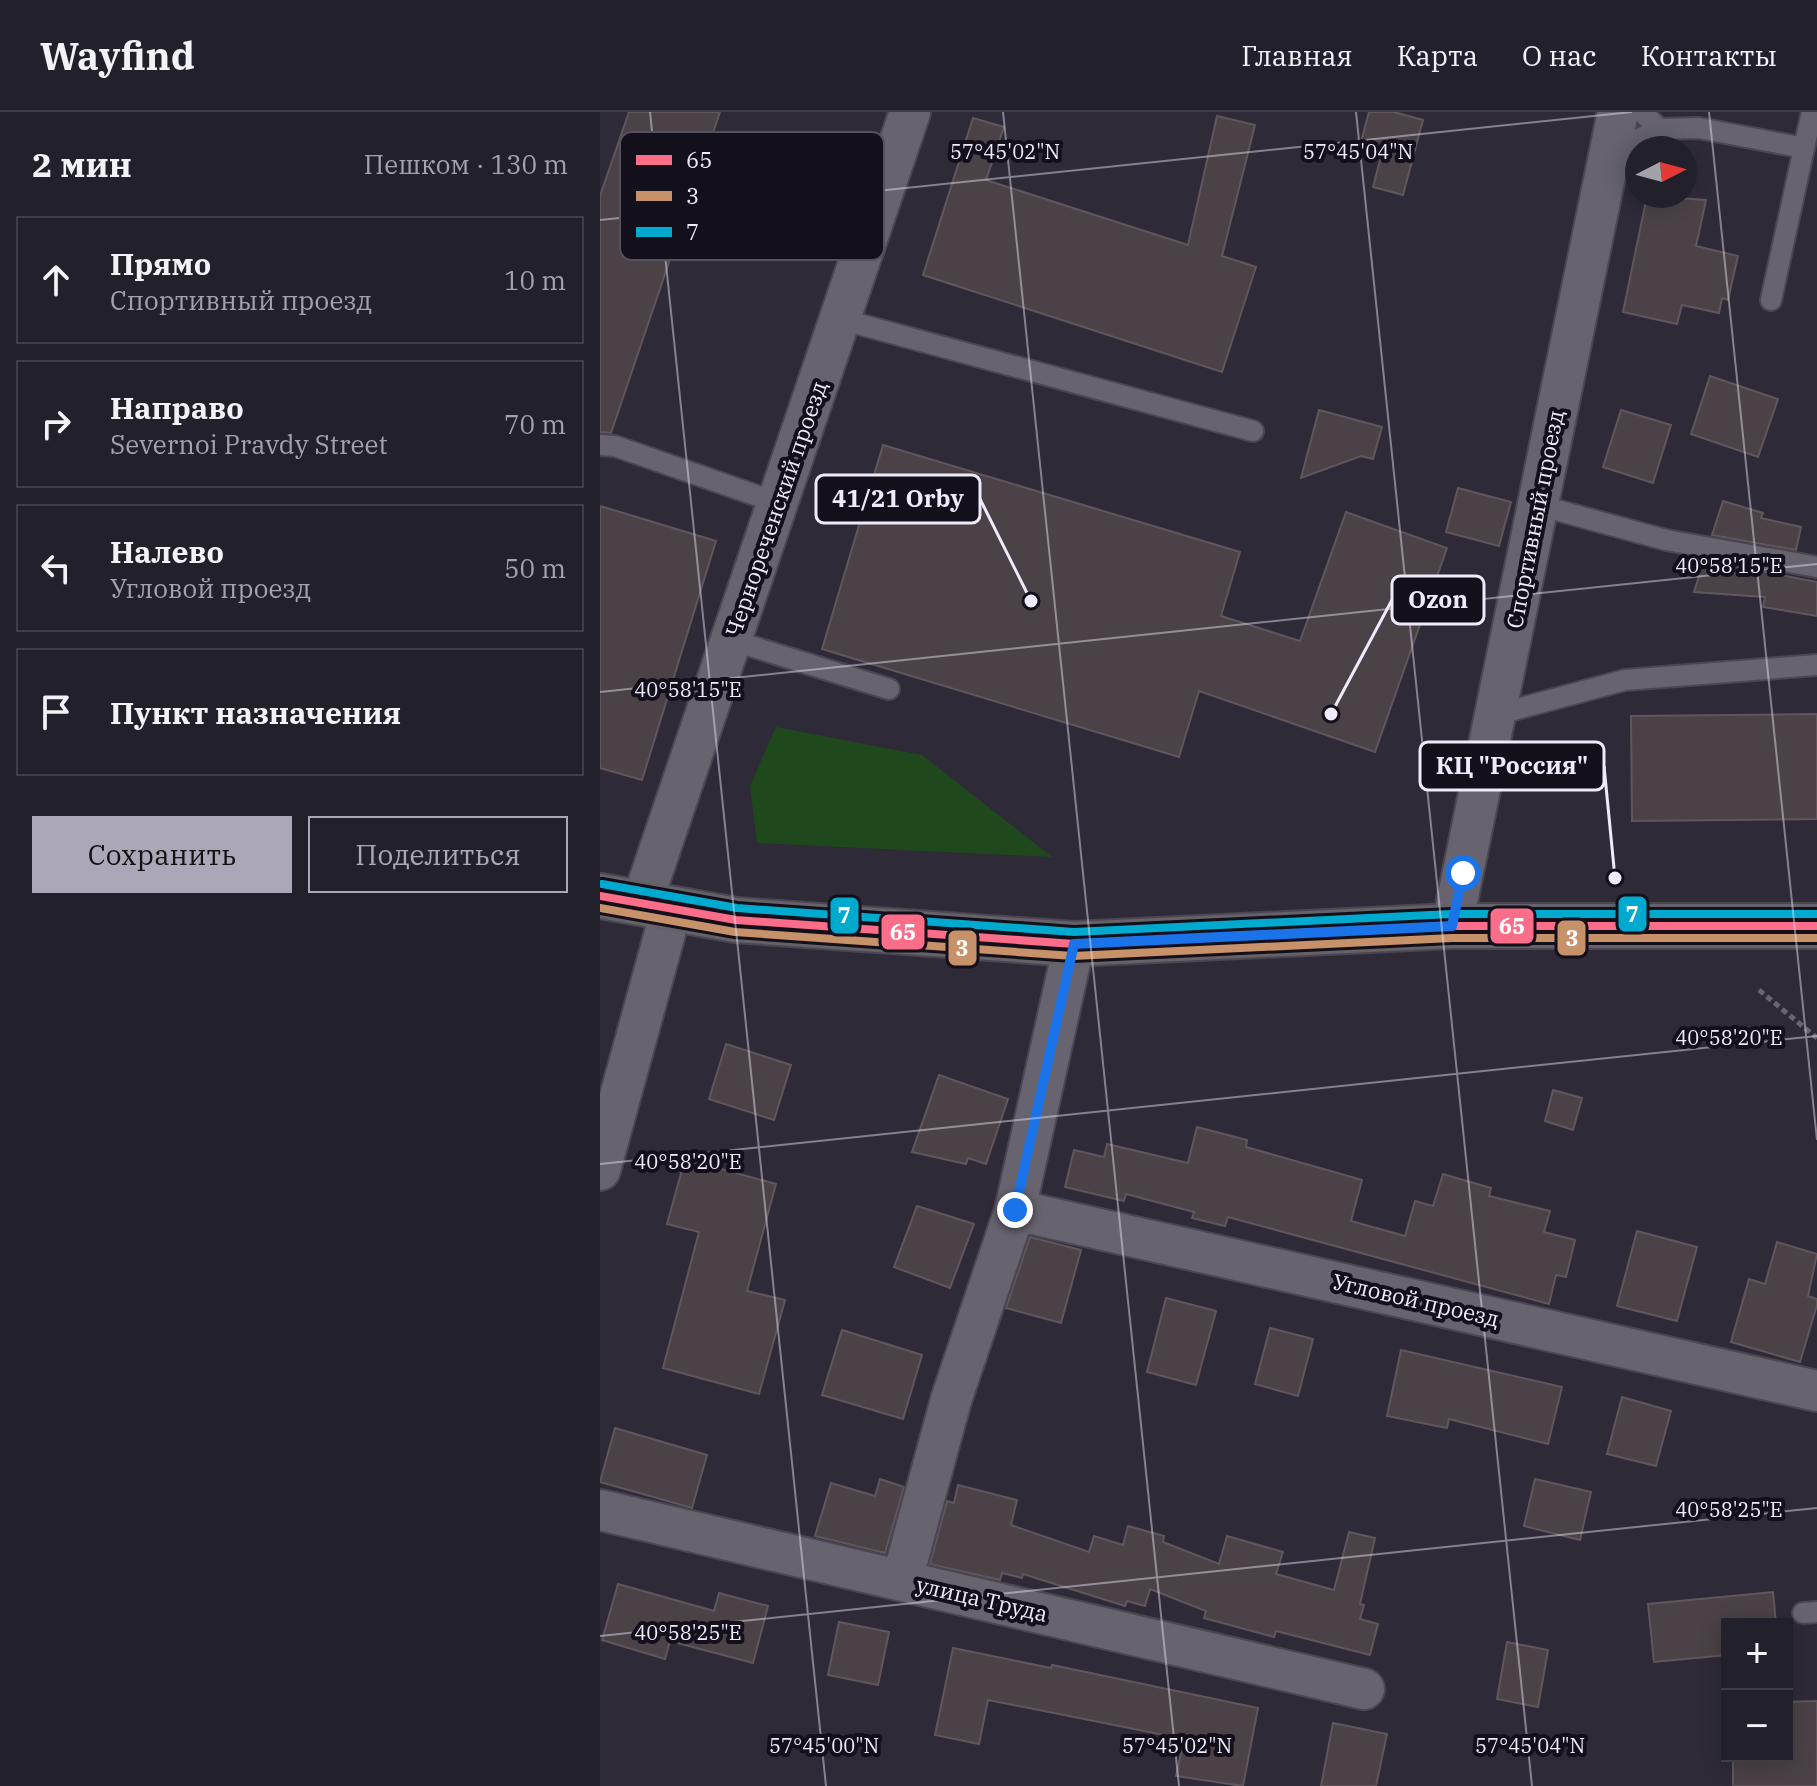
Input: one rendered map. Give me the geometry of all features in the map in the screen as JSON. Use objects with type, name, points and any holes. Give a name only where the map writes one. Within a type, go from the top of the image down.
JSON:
[{"type":"main road","points":[[637,904],[736,920],[1074,944],[1452,926],[1817,926]]},
{"type":"street","name":"Чернореченский проезд","points":[[884,189],[910,112]]},
{"type":"street","name":"Спортивный проезд","points":[[1452,926],[1619,113]]},
{"type":"street","name":"Чернореченский проезд","points":[[600,1170],[637,904],[731,640],[860,260]]},
{"type":"street","points":[[902,1580],[951,1400],[1015,1210],[1074,944]]},
{"type":"street","name":"Угловой проезд","points":[[1015,1210],[1817,1391]]},
{"type":"street","name":"улица Труда","points":[[600,1510],[1364,1689]]},
{"type":"lane","points":[[1771,300],[1812,112]]},
{"type":"lane","points":[[1619,113],[1659,129],[1699,128],[1804,148]]},
{"type":"lane","points":[[1609,154],[1659,129]]},
{"type":"lane","points":[[840,319],[1253,431]]},
{"type":"lane","points":[[600,445],[615,446],[778,503]]},
{"type":"lane","points":[[1538,505],[1666,540],[1817,567]]},
{"type":"lane","points":[[731,640],[889,689]]},
{"type":"lane","points":[[1495,715],[1625,680],[1817,665]]},
{"type":"path","points":[[1759,990],[1817,1038]]},
{"type":"green space","points":[[776,727],[922,755],[1052,857],[757,843],[750,786]]},
{"type":"building","points":[[629,112],[720,112],[713,132],[622,132]]},
{"type":"building","points":[[1369,112],[1394,112],[1423,120],[1403,195],[1373,187],[1381,156],[1359,149]]},
{"type":"building","points":[[1217,116],[1255,125],[1222,256],[1256,267],[1222,372],[923,275],[973,118],[1004,127],[986,180],[1188,245]]},
{"type":"building","points":[[620,138],[620,260],[670,260],[611,433],[600,432],[600,196]]},
{"type":"building","points":[[1697,199],[1706,200],[1696,246],[1738,256],[1728,300],[1722,298],[1719,313],[1682,305],[1677,324],[1623,312],[1645,208],[1697,208]]},
{"type":"building","points":[[1710,376],[1778,399],[1758,457],[1691,434]]},
{"type":"building","points":[[1319,410],[1382,427],[1373,459],[1361,456],[1301,478]]},
{"type":"building","points":[[1621,410],[1671,425],[1653,483],[1603,467]]},
{"type":"building","points":[[883,445],[1240,552],[1221,616],[1300,641],[1346,512],[1447,548],[1375,752],[1199,691],[1179,757],[822,649]]},
{"type":"building","points":[[1458,488],[1511,502],[1499,546],[1446,532]]},
{"type":"building","points":[[1723,501],[1763,513],[1761,518],[1801,527],[1796,550],[1712,535]]},
{"type":"building","points":[[600,506],[716,541],[642,780],[600,768]]},
{"type":"building","points":[[1704,560],[1817,582],[1817,616],[1763,607],[1765,597],[1694,592]]},
{"type":"building","points":[[1817,714],[1817,819],[1632,821],[1631,716]]},
{"type":"building","points":[[726,1044],[791,1065],[774,1120],[709,1099]]},
{"type":"building","points":[[939,1075],[1008,1099],[986,1164],[968,1158],[966,1164],[912,1152]]},
{"type":"building","points":[[1553,1090],[1582,1098],[1573,1130],[1545,1121]]},
{"type":"building","points":[[1197,1127],[1247,1140],[1246,1147],[1362,1180],[1351,1221],[1405,1236],[1415,1201],[1433,1206],[1443,1174],[1491,1188],[1489,1196],[1550,1211],[1544,1232],[1575,1240],[1566,1277],[1556,1275],[1549,1304],[1228,1217],[1225,1226],[1192,1218],[1194,1212],[1126,1194],[1124,1201],[1065,1187],[1074,1150],[1104,1157],[1107,1144],[1188,1163]]},
{"type":"building","points":[[685,1159],[776,1184],[747,1291],[785,1300],[759,1394],[663,1368],[699,1232],[667,1224]]},
{"type":"building","points":[[917,1206],[974,1224],[950,1288],[894,1267]]},
{"type":"building","points":[[1637,1231],[1697,1247],[1677,1321],[1617,1306]]},
{"type":"building","points":[[1030,1237],[1081,1250],[1061,1323],[1006,1308]]},
{"type":"building","points":[[1777,1242],[1817,1254],[1808,1296],[1817,1299],[1817,1305],[1800,1362],[1731,1342],[1749,1279],[1765,1284]]},
{"type":"building","points":[[1166,1298],[1216,1311],[1196,1385],[1147,1372]]},
{"type":"building","points":[[1270,1328],[1313,1339],[1298,1396],[1255,1384]]},
{"type":"building","points":[[842,1330],[922,1355],[903,1419],[822,1395]]},
{"type":"building","points":[[1401,1350],[1562,1387],[1548,1444],[1449,1419],[1447,1428],[1387,1416]]},
{"type":"building","points":[[1622,1397],[1671,1411],[1656,1466],[1607,1454]]},
{"type":"building","points":[[615,1428],[707,1455],[692,1508],[600,1482]]},
{"type":"building","points":[[880,1479],[904,1487],[885,1553],[815,1536],[831,1483],[875,1496]]},
{"type":"building","points":[[1535,1479],[1591,1492],[1580,1540],[1524,1526]]},
{"type":"building","points":[[958,1485],[1017,1500],[1011,1525],[1089,1552],[1094,1536],[1123,1545],[1128,1526],[1164,1536],[1163,1542],[1219,1564],[1227,1536],[1283,1552],[1276,1574],[1334,1590],[1349,1532],[1375,1538],[1360,1604],[1364,1605],[1360,1619],[1378,1624],[1370,1655],[1276,1631],[1274,1637],[1204,1618],[1206,1611],[1150,1589],[1145,1606],[1127,1601],[1125,1606],[1023,1574],[1022,1578],[1002,1573],[1000,1580],[930,1564],[947,1501],[954,1503]]},
{"type":"building","points":[[618,1584],[714,1611],[719,1593],[768,1606],[753,1663],[670,1641],[665,1659],[602,1640]]},
{"type":"building","points":[[1773,1592],[1775,1618],[1721,1618],[1721,1656],[1654,1662],[1648,1604]]},
{"type":"building","points":[[839,1622],[889,1632],[878,1685],[828,1675]]},
{"type":"building","points":[[1507,1642],[1548,1650],[1538,1707],[1497,1699]]},
{"type":"building","points":[[953,1648],[1051,1668],[1052,1665],[1258,1708],[1243,1786],[1176,1776],[1184,1739],[988,1700],[979,1744],[935,1735]]},
{"type":"building","points":[[1817,1701],[1817,1786],[1733,1786],[1733,1762],[1793,1762],[1793,1702]]},
{"type":"building","points":[[1333,1723],[1387,1734],[1376,1786],[1321,1786]]},
{"type":"transit line","name":"7","points":[[602,884],[737,908],[1074,932],[1451,914],[1817,914]]},
{"type":"transit line","name":"65","points":[[600,896],[736,920],[1074,944],[1452,926],[1817,926]]},
{"type":"transit line","name":"3","points":[[600,908],[735,932],[1073,956],[1452,938],[1817,938]]},
{"type":"place","name":"41/21 Orby","points":[[1031,601]]},
{"type":"place","name":"Ozon","points":[[1331,714]]},
{"type":"place","name":"КЦ \"Россия\"","points":[[1615,878]]},
{"type":"route","points":[[1015,1210],[1074,944],[1452,926],[1463,873]]}]
